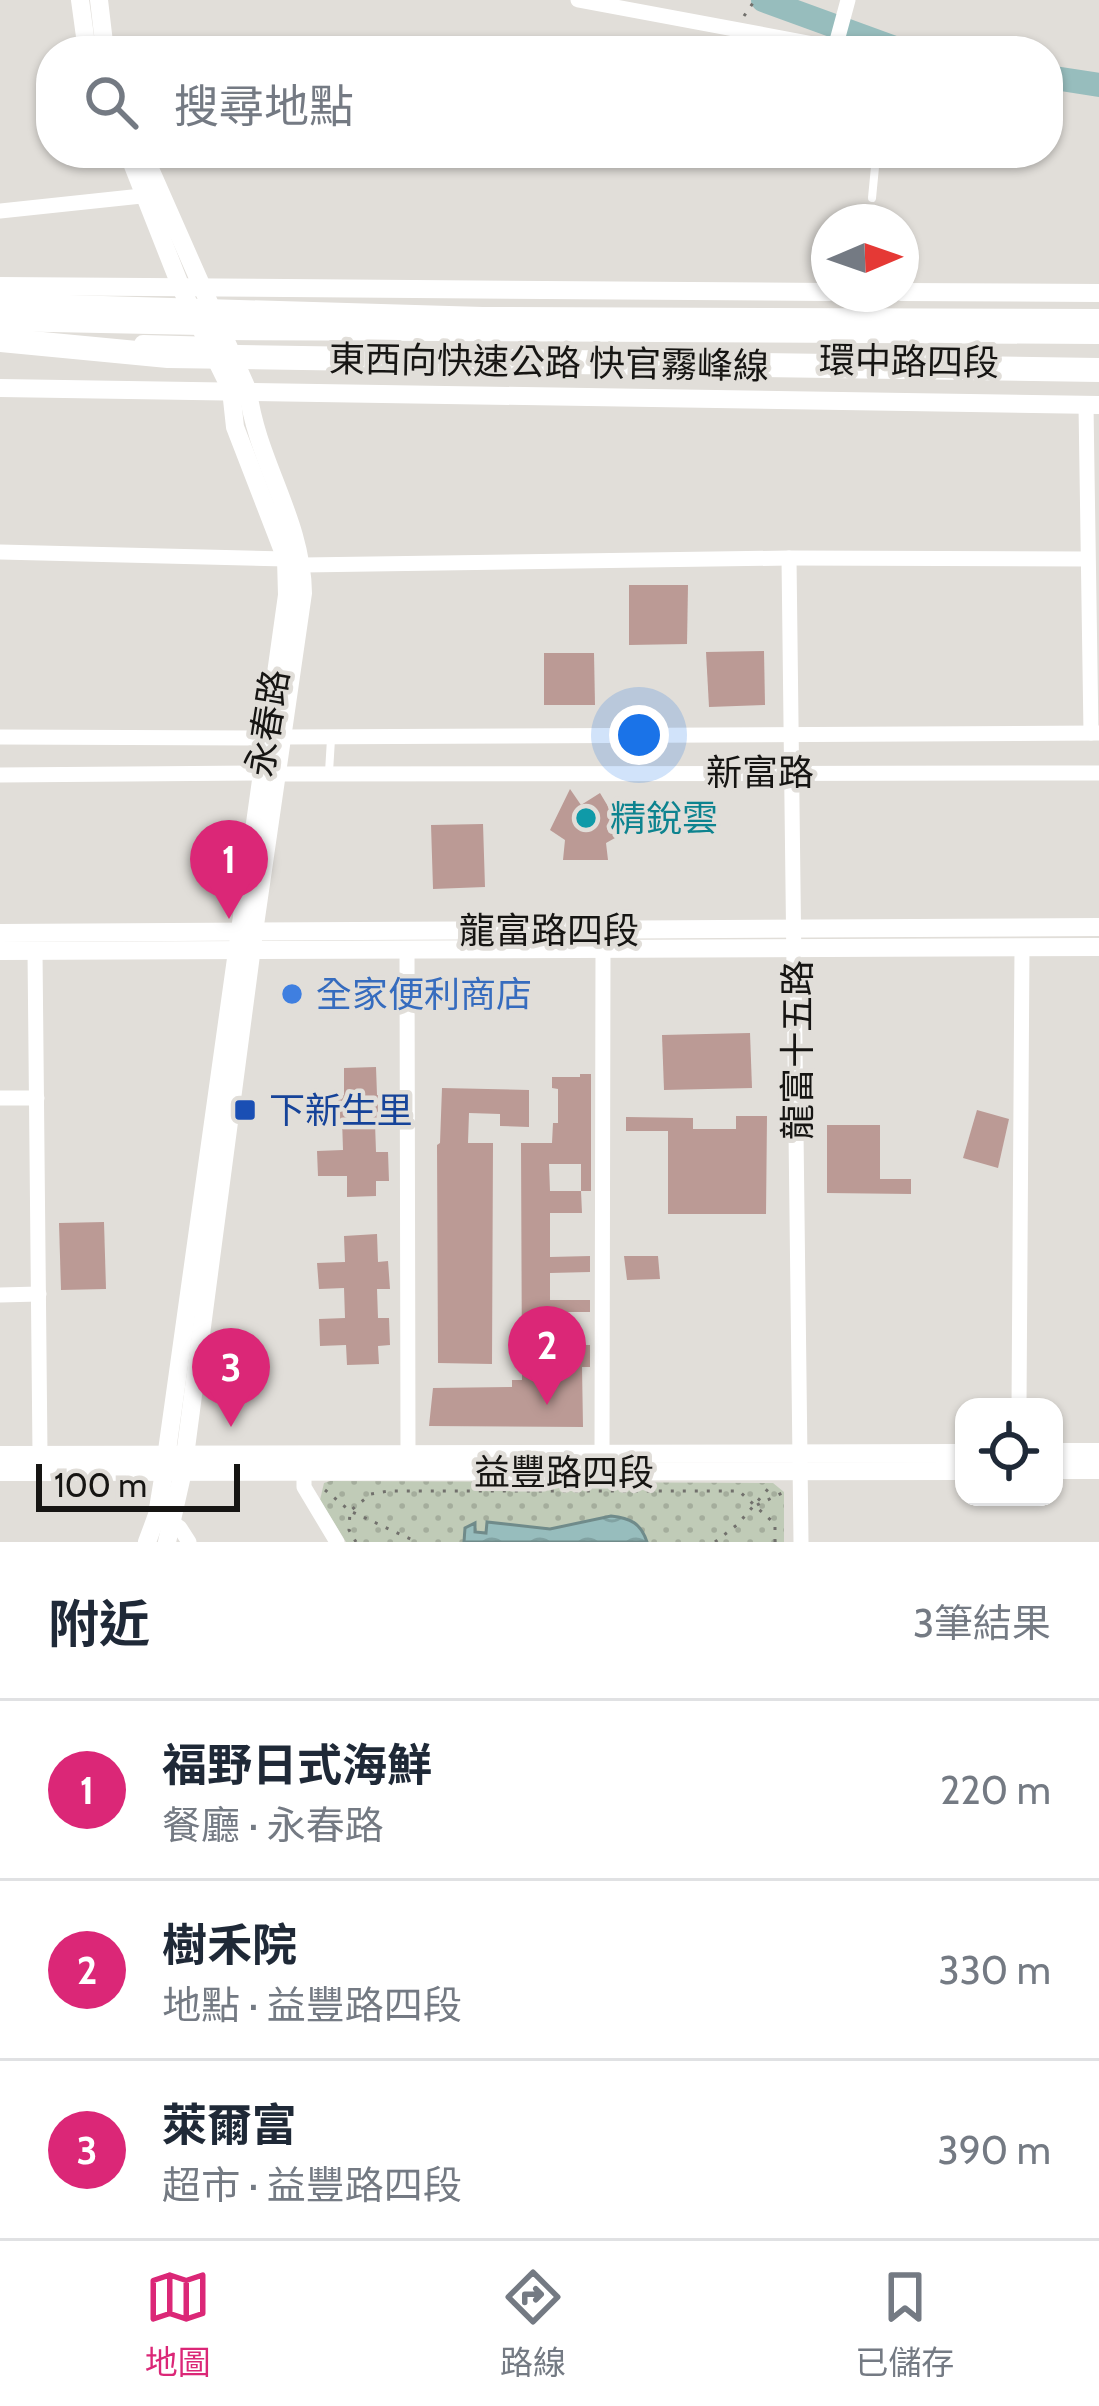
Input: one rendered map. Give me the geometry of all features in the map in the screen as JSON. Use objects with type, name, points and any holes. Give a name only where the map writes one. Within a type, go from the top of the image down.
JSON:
[{"type":"highway","name":"東西向快速公路 快官霧峰線","points":[[0,305],[461,319],[1099,321]]},
{"type":"highway","name":"東西向快速公路 快官霧峰線","points":[[0,342],[168,356],[1099,367]]},
{"type":"street","points":[[80,0],[86,36]]},
{"type":"street","points":[[99,0],[103,36]]},
{"type":"street","points":[[578,0],[783,36]]},
{"type":"street","points":[[842,36],[848,0]]},
{"type":"street","name":"永春路","points":[[137,168],[252,422],[301,548],[294,562],[303,592],[273,738],[166,1519]]},
{"type":"street","name":"永春路","points":[[147,168],[153,195]]},
{"type":"street","points":[[0,212],[153,195]]},
{"type":"street","name":"環中路四段","points":[[0,274],[62,285]]},
{"type":"street","name":"環中路四段","points":[[0,286],[811,292]]},
{"type":"street","name":"環中路四段","points":[[919,292],[1099,293]]},
{"type":"street","name":"環中路四段","points":[[0,322],[215,338],[1099,367]]},
{"type":"street","name":"環中路四段","points":[[0,342],[1099,335]]},
{"type":"street","name":"環中路四段","points":[[0,388],[1093,405]]},
{"type":"street","points":[[1093,405],[1087,559],[1095,734]]},
{"type":"street","points":[[0,552],[294,562],[1087,559]]},
{"type":"street","name":"龍富十五路","points":[[789,558],[801,1542]]},
{"type":"street","name":"新富路","points":[[0,737],[1095,734]]},
{"type":"street","name":"新富路","points":[[0,776],[1099,772]]},
{"type":"street","name":"龍富路四段","points":[[0,933],[407,950],[604,949],[1099,927]]},
{"type":"street","name":"龍富路四段","points":[[0,951],[244,941],[796,938],[1099,947]]},
{"type":"street","points":[[1019,1398],[1022,947]]},
{"type":"street","points":[[602,1453],[604,949]]},
{"type":"street","points":[[35,950],[40,1454]]},
{"type":"street","points":[[407,950],[408,1454]]},
{"type":"street","points":[[0,1098],[37,1098]]},
{"type":"street","points":[[0,1295],[39,1294]]},
{"type":"street","points":[[1063,1453],[1099,1452]]},
{"type":"street","name":"益豐路四段","points":[[175,1463],[602,1453],[955,1472]]},
{"type":"street","name":"益豐路四段","points":[[175,1463],[311,1479],[955,1454]]},
{"type":"street","points":[[0,1455],[175,1463]]},
{"type":"street","points":[[0,1472],[175,1463]]},
{"type":"street","points":[[1063,1470],[1099,1470]]},
{"type":"street","points":[[311,1479],[304,1487],[337,1542]]},
{"type":"street","points":[[147,1542],[166,1519]]},
{"type":"street","points":[[166,1519],[166,1542]]},
{"type":"street","points":[[166,1519],[189,1542]]},
{"type":"lane","points":[[872,198],[875,168]]},
{"type":"lane","points":[[329,773],[331,737]]},
{"type":"path","points":[[311,1479],[350,1510],[417,1542]]},
{"type":"path","points":[[715,1542],[756,1506],[773,1483]]},
{"type":"path","points":[[356,1542],[349,1530],[350,1510],[371,1494],[388,1491],[739,1491],[775,1524],[775,1542]]},
{"type":"path","points":[[756,1506],[784,1492]]},
{"type":"green space","points":[[324,1483],[773,1483],[784,1492],[784,1542],[346,1542],[320,1500]]},
{"type":"water","points":[[611,1516],[634,1523],[647,1542],[464,1542],[465,1528],[475,1523],[475,1532],[486,1533],[487,1522],[550,1529]]},
{"type":"building","points":[[629,585],[688,585],[687,644],[629,645]]},
{"type":"building","points":[[764,651],[765,705],[709,707],[706,652]]},
{"type":"building","points":[[544,653],[594,653],[595,705],[544,705]]},
{"type":"building","name":"精銳雲","points":[[570,789],[581,805],[600,793],[624,833],[606,843],[608,860],[563,860],[565,840],[550,830]]},
{"type":"building","points":[[483,824],[485,887],[433,889],[431,825]]},
{"type":"building","points":[[750,1033],[752,1088],[664,1090],[662,1035]]},
{"type":"building","points":[[376,1067],[377,1095],[387,1095],[388,1123],[375,1123],[376,1152],[388,1152],[389,1181],[376,1181],[376,1196],[347,1197],[347,1176],[318,1176],[317,1151],[343,1150],[342,1119],[321,1120],[320,1095],[344,1095],[344,1068]]},
{"type":"building","points":[[591,1074],[591,1191],[581,1191],[582,1213],[550,1213],[550,1257],[590,1256],[590,1272],[550,1273],[550,1300],[590,1300],[590,1312],[550,1312],[550,1345],[590,1345],[590,1367],[582,1367],[583,1427],[429,1426],[433,1388],[512,1387],[512,1380],[522,1380],[521,1143],[552,1143],[553,1123],[558,1123],[558,1089],[552,1088],[552,1077]],"holes":[[[549,1164],[581,1164],[581,1191],[550,1191]]]},
{"type":"building","points":[[442,1088],[529,1090],[529,1127],[500,1126],[500,1114],[469,1113],[468,1143],[493,1143],[492,1364],[438,1363],[437,1145]]},
{"type":"building","points":[[977,1110],[1009,1119],[998,1168],[963,1158]]},
{"type":"building","points":[[736,1116],[767,1116],[766,1214],[668,1214],[668,1131],[626,1131],[626,1117],[693,1118],[693,1129],[736,1129]]},
{"type":"building","points":[[827,1125],[880,1125],[880,1179],[911,1179],[911,1194],[827,1193]]},
{"type":"building","points":[[104,1222],[106,1289],[61,1290],[59,1223]]},
{"type":"building","points":[[377,1234],[378,1262],[388,1261],[390,1289],[377,1289],[378,1318],[389,1318],[390,1345],[378,1346],[379,1364],[347,1365],[346,1345],[320,1346],[319,1319],[345,1318],[344,1288],[319,1289],[317,1263],[345,1262],[344,1236]]},
{"type":"building","points":[[624,1256],[658,1256],[660,1279],[627,1280]]},
{"type":"waterway","points":[[763,0],[862,36]]},
{"type":"waterway","points":[[1063,79],[1099,85]]},
{"type":"place","name":"精銳雲","points":[[586,818]]},
{"type":"place","name":"福野日式海鮮","points":[[229,919]]},
{"type":"place","name":"全家便利商店","points":[[292,994]]},
{"type":"place","name":"下新生里","points":[[245,1110]]},
{"type":"place","name":"樹禾院","points":[[547,1405]]},
{"type":"place","name":"萊爾富","points":[[231,1427]]}]
